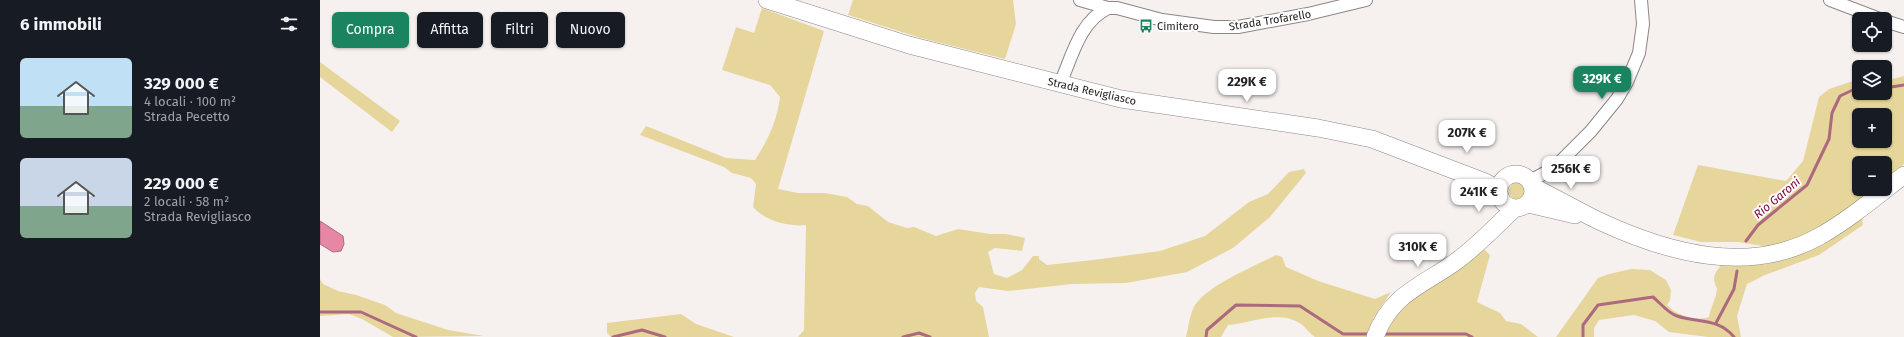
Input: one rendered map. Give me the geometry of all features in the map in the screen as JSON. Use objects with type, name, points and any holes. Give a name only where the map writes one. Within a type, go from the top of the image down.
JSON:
[{"type":"street","name":"Strada Revigliasco","points":[[767,0],[909,45],[1121,99],[1318,128],[1372,138],[1509,196],[1511,174],[1519,174],[1531,183],[1597,220]]},
{"type":"street","name":"Strada Trofarello","points":[[1080,0],[1162,20],[1194,25],[1238,27],[1308,14],[1366,0]]},
{"type":"street","points":[[1378,329],[1395,302],[1414,287],[1457,260],[1482,238],[1509,196],[1534,192],[1531,183],[1554,168],[1591,131],[1617,99],[1627,82],[1639,52],[1643,24],[1641,0]]},
{"type":"street","points":[[1830,0],[1862,12]]},
{"type":"street","points":[[1060,84],[1080,36],[1099,12],[1108,8]]},
{"type":"street","points":[[1892,23],[1904,27]]},
{"type":"street","points":[[1509,196],[1597,220],[1672,248],[1707,256],[1745,258],[1778,254],[1820,236],[1851,216],[1904,175]]},
{"type":"shaded area","points":[[853,0],[1013,0],[1016,24],[1005,59],[921,38],[848,15]]},
{"type":"shaded area","points":[[762,8],[824,31],[778,189],[798,193],[825,193],[847,197],[857,204],[868,206],[888,222],[907,228],[914,227],[936,236],[958,229],[990,234],[1006,234],[1025,238],[1022,251],[995,248],[988,252],[994,274],[1007,278],[1022,270],[1033,256],[1039,256],[1039,259],[1047,265],[1093,260],[1160,251],[1205,236],[1249,202],[1268,194],[1289,172],[1304,169],[1306,173],[1270,217],[1233,248],[1187,272],[1126,283],[1072,284],[1008,291],[979,287],[975,293],[976,301],[983,307],[989,337],[798,337],[804,330],[806,225],[784,224],[770,219],[758,212],[753,207],[756,184],[751,178],[732,173],[724,167],[640,135],[646,126],[726,158],[755,160],[771,130],[777,114],[780,97],[770,85],[722,70],[736,27],[754,33]]},
{"type":"shaded area","points":[[320,62],[400,121],[392,132],[320,77]]},
{"type":"shaded area","points":[[1904,76],[1904,164],[1892,173],[1892,156],[1852,156],[1852,196],[1863,196],[1826,225],[1791,241],[1769,247],[1738,242],[1701,242],[1673,235],[1698,165],[1786,181],[1803,161],[1819,97],[1829,89],[1852,81],[1852,100],[1892,100],[1892,79]]},
{"type":"shaded area","points":[[1518,182],[1524,185],[1527,191],[1524,197],[1518,200],[1512,197],[1509,191],[1512,185]]},
{"type":"shaded area","points":[[1862,217],[1863,225],[1819,255],[1765,275],[1747,284],[1737,316],[1741,337],[1708,337],[1669,332],[1655,321],[1634,315],[1599,320],[1594,328],[1594,337],[1556,337],[1598,278],[1631,269],[1650,270],[1666,280],[1671,290],[1670,300],[1667,305],[1671,309],[1686,317],[1698,319],[1709,317],[1717,288],[1714,282],[1714,276],[1721,265],[1745,266],[1774,261]]},
{"type":"shaded area","points":[[320,221],[343,236],[344,244],[341,251],[333,252],[320,244]]},
{"type":"shaded area","points":[[1484,249],[1490,255],[1477,302],[1500,313],[1506,321],[1521,324],[1538,337],[1384,337],[1400,306]]},
{"type":"shaded area","points":[[1276,255],[1282,257],[1286,267],[1318,281],[1375,299],[1391,292],[1373,319],[1367,337],[1315,337],[1301,324],[1293,320],[1275,317],[1228,325],[1221,337],[1186,337],[1190,317],[1196,303],[1206,293],[1225,281]]},
{"type":"shaded area","points":[[320,279],[323,284],[338,291],[356,295],[385,305],[396,313],[448,330],[484,336],[393,337],[362,319],[349,314],[320,316]]},
{"type":"shaded area","points":[[681,314],[696,324],[734,337],[611,337],[607,333],[607,323]]},
{"type":"waterway","name":"Rio Garoni","points":[[1892,87],[1904,85]]},
{"type":"waterway","name":"Rio Garoni","points":[[1746,241],[1758,225],[1807,185],[1829,139],[1832,113],[1840,96],[1852,90]]},
{"type":"waterway","name":"Rio Garoni","points":[[1716,323],[1734,289],[1737,271]]},
{"type":"waterway","points":[[1583,337],[1583,325],[1598,305],[1653,297],[1674,315],[1715,324],[1728,331],[1734,337]]},
{"type":"waterway","points":[[1206,337],[1207,330],[1236,305],[1300,306],[1343,334],[1370,334]]},
{"type":"waterway","points":[[320,312],[361,312],[416,337]]},
{"type":"waterway","points":[[613,337],[642,330],[665,337]]},
{"type":"waterway","points":[[903,337],[919,333],[930,337]]},
{"type":"waterway","points":[[1382,334],[1466,334],[1472,337]]},
{"type":"place","name":"Cimitero","points":[[1146,26]]}]
